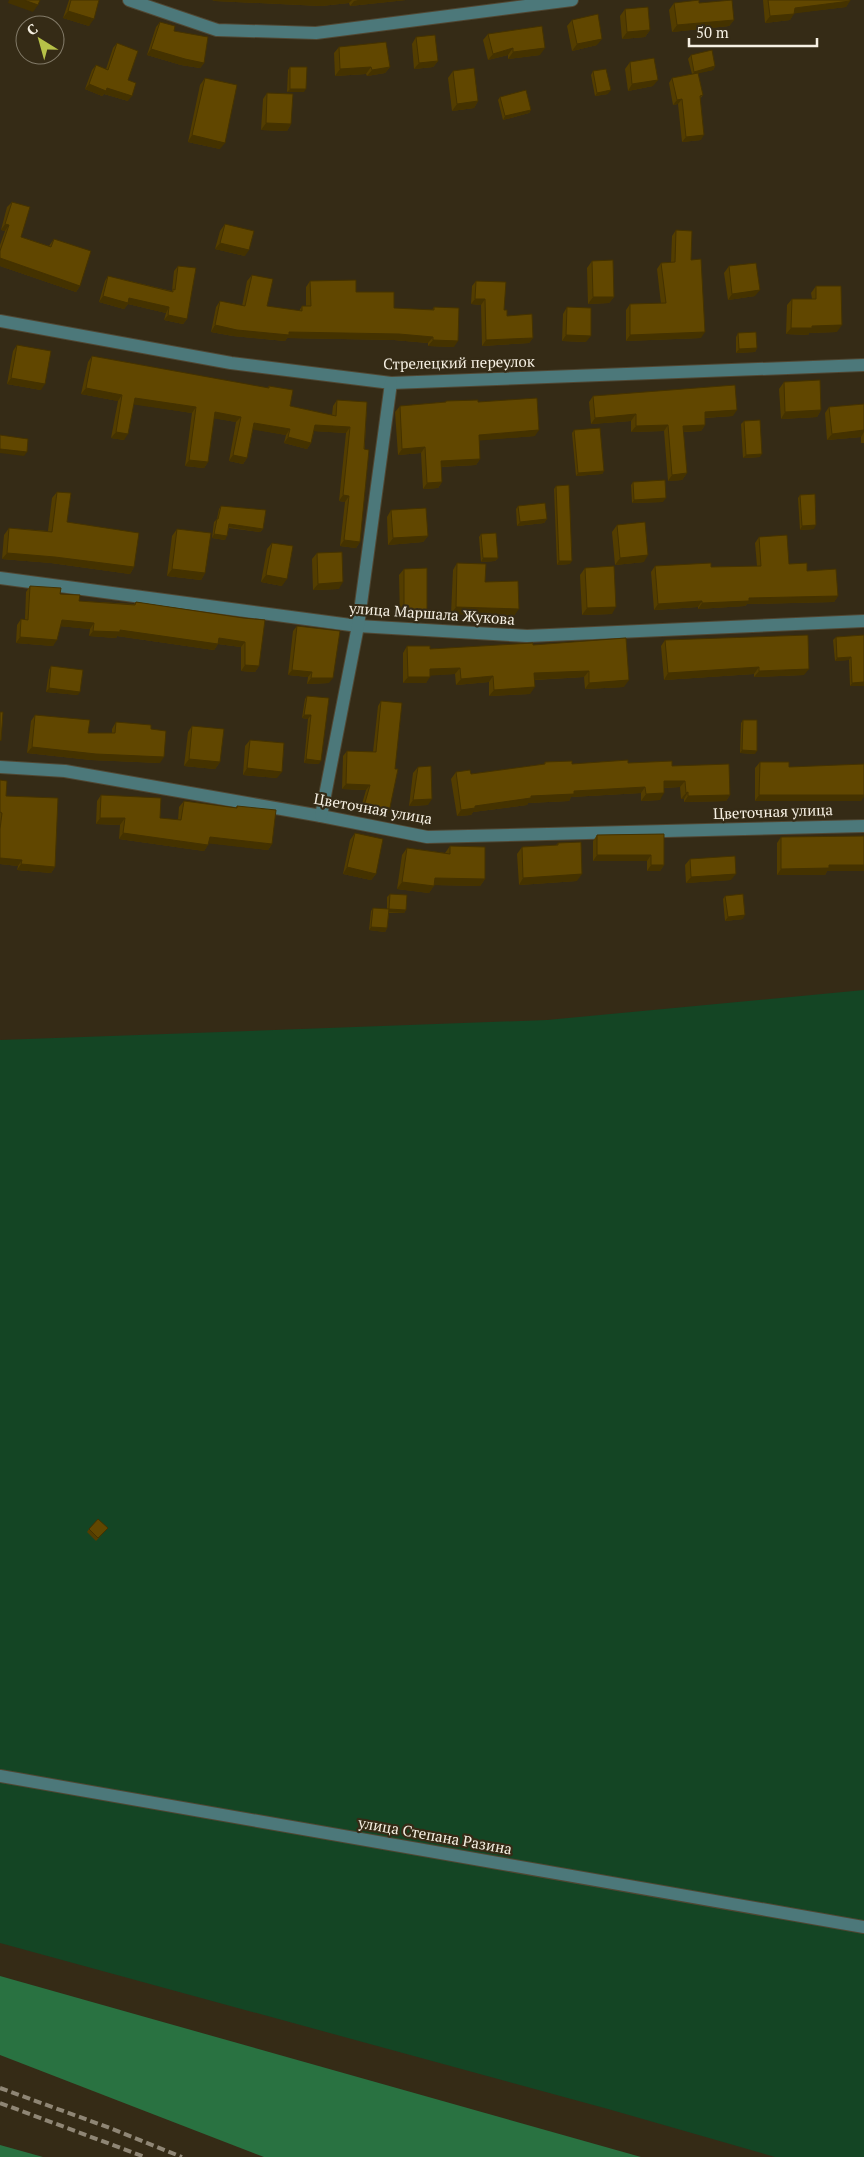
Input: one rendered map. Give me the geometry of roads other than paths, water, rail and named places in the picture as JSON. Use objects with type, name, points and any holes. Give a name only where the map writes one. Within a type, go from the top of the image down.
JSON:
[{"type":"street","points":[[128,0],[217,30],[316,33],[572,0]]},
{"type":"street","name":"Стрелецкий переулок","points":[[0,321],[231,363],[391,383],[864,365]]},
{"type":"street","points":[[322,816],[358,626],[391,383]]},
{"type":"street","name":"улица Маршала Жукова","points":[[0,578],[358,626],[527,636],[864,621]]},
{"type":"street","name":"Цветочная улица","points":[[0,767],[65,771],[322,816],[427,838],[864,826]]},
{"type":"street","name":"улица Степана Разина","points":[[0,1776],[864,1927]]},
{"type":"railway","points":[[0,2088],[110,2128],[182,2157]]},
{"type":"railway","points":[[0,2103],[145,2157]]}]
